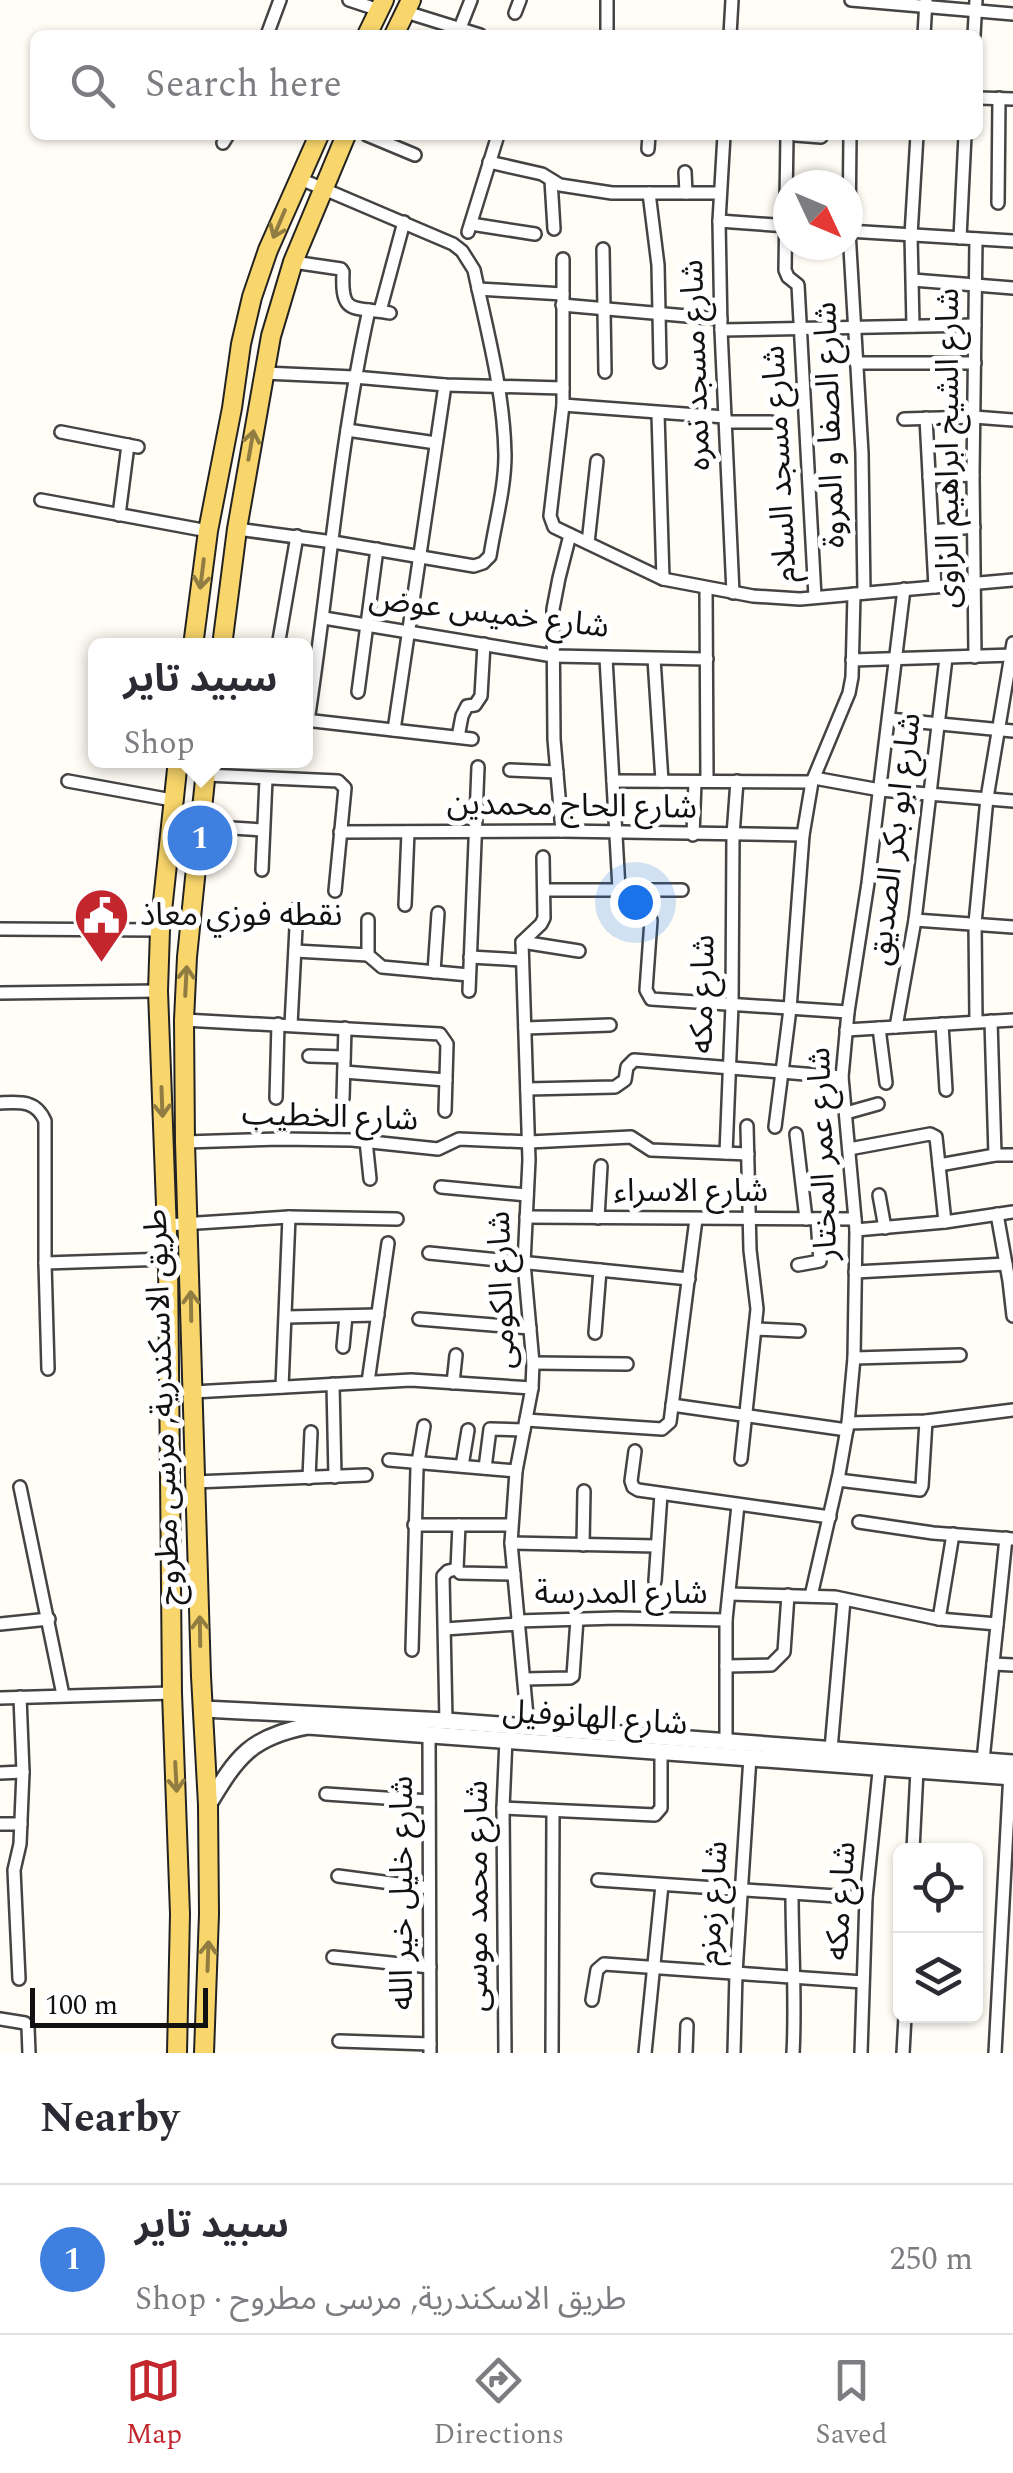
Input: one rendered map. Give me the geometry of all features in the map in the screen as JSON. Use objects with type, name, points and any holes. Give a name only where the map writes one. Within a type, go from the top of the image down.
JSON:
[{"type":"main road","points":[[370,30],[382,5]]},
{"type":"main road","points":[[396,30],[408,6]]},
{"type":"main road","points":[[194,638],[208,530],[252,297],[268,250],[317,140]]},
{"type":"main road","points":[[223,638],[237,529],[271,336],[293,262],[344,140]]},
{"type":"main road","name":"طريق الاسكندرية, مرسى مطروح","points":[[177,768],[160,930],[158,991],[168,1259],[172,1702],[180,1914],[177,2053]]},
{"type":"main road","name":"طريق الاسكندرية, مرسى مطروح","points":[[204,2053],[208,1806],[192,1392],[184,1020],[206,768]]},
{"type":"main road","points":[[170,824],[200,826]]},
{"type":"main road","points":[[172,1702],[203,1708]]},
{"type":"street","points":[[269,30],[280,0]]},
{"type":"street","points":[[349,0],[382,5]]},
{"type":"street","points":[[460,30],[471,0]]},
{"type":"street","points":[[606,0],[606,30]]},
{"type":"street","points":[[730,30],[732,0]]},
{"type":"street","points":[[851,0],[976,5],[1013,14]]},
{"type":"street","points":[[924,30],[926,3]]},
{"type":"street","points":[[974,30],[976,5]]},
{"type":"street","points":[[408,6],[455,30]]},
{"type":"street","points":[[983,98],[1013,99]]},
{"type":"street","points":[[998,203],[999,98]]},
{"type":"street","points":[[379,140],[416,155]]},
{"type":"street","points":[[497,140],[469,228],[535,234]]},
{"type":"street","name":"شارع مسجد نمره","points":[[724,140],[718,221],[733,593]]},
{"type":"street","name":"شارع مسجد السلام","points":[[787,140],[787,170]]},
{"type":"street","name":"شارع الصفا و المروة","points":[[849,170],[850,140]]},
{"type":"street","points":[[913,326],[911,235],[917,140]]},
{"type":"street","points":[[960,238],[965,140]]},
{"type":"street","points":[[490,162],[542,174],[560,185],[612,193],[719,193]]},
{"type":"street","points":[[686,172],[686,193]]},
{"type":"street","points":[[237,529],[474,566],[490,556],[503,478],[499,385],[469,260],[453,244],[298,178]]},
{"type":"street","points":[[551,180],[554,229]]},
{"type":"street","points":[[650,193],[657,254],[660,362]]},
{"type":"street","points":[[718,221],[773,225]]},
{"type":"street","points":[[313,684],[354,377],[380,311],[404,222]]},
{"type":"street","points":[[863,231],[1013,241]]},
{"type":"street","name":"شارع الشيخ ابراهيم الزاوى","points":[[974,657],[976,239]]},
{"type":"street","points":[[602,250],[605,372]]},
{"type":"street","points":[[563,259],[563,388],[550,520],[554,527],[663,579],[733,593],[800,599],[1013,580]]},
{"type":"street","name":"شارع مسجد السلام","points":[[784,260],[786,274],[798,285],[816,597]]},
{"type":"street","name":"شارع الصفا و المروة","points":[[775,1127],[790,1009],[803,835],[813,780],[849,692],[859,593],[862,453],[850,260]]},
{"type":"street","points":[[293,262],[341,269],[344,301],[349,306],[380,311]]},
{"type":"street","points":[[913,280],[1013,288]]},
{"type":"street","points":[[478,289],[721,325],[975,325]]},
{"type":"street","points":[[856,363],[975,363]]},
{"type":"street","points":[[264,374],[563,388]]},
{"type":"street","points":[[394,730],[445,385]]},
{"type":"street","points":[[562,406],[771,422]]},
{"type":"street","points":[[658,414],[663,579]]},
{"type":"street","points":[[926,418],[935,586]]},
{"type":"street","points":[[904,419],[1013,420]]},
{"type":"street","points":[[347,430],[436,444]]},
{"type":"street","points":[[61,432],[133,446],[119,514]]},
{"type":"street","points":[[588,543],[597,461]]},
{"type":"street","points":[[929,477],[973,476]]},
{"type":"street","points":[[41,500],[208,530]]},
{"type":"street","points":[[932,531],[974,527]]},
{"type":"street","points":[[562,831],[552,656],[555,595],[570,535]]},
{"type":"street","points":[[279,638],[297,536]]},
{"type":"street","points":[[358,692],[377,549]]},
{"type":"street","points":[[694,835],[701,782],[707,660],[706,588]]},
{"type":"street","name":"شارع عمر المختار","points":[[811,1596],[838,1480],[854,1358],[856,1224],[842,1077],[904,589]]},
{"type":"street","name":"شارع خميس عوض","points":[[324,618],[552,656],[707,660]]},
{"type":"street","points":[[313,721],[465,738],[464,711],[481,696],[484,644]]},
{"type":"street","points":[[852,660],[974,657],[1012,651],[986,798],[975,924],[976,1022]]},
{"type":"street","points":[[606,658],[620,889]]},
{"type":"street","points":[[654,658],[662,781]]},
{"type":"street","name":"شارع ابو بكر الصديق","points":[[896,1027],[914,920],[946,658]]},
{"type":"street","points":[[890,719],[1013,731]]},
{"type":"street","points":[[469,991],[478,767]]},
{"type":"street","points":[[206,768],[343,784],[336,891]]},
{"type":"street","points":[[510,770],[557,772]]},
{"type":"street","points":[[262,870],[266,778]]},
{"type":"street","points":[[613,781],[813,780],[1013,801]]},
{"type":"street","points":[[68,781],[172,800]]},
{"type":"street","name":"شارع مكه","points":[[726,1154],[737,782]]},
{"type":"street","points":[[200,826],[263,830]]},
{"type":"street","name":"شارع الحاج محمدين","points":[[340,832],[803,835]]},
{"type":"street","points":[[405,905],[408,832]]},
{"type":"street","name":"شارع الكومى","points":[[528,1727],[511,1526],[533,1363],[524,1263],[528,1142],[522,942],[544,918],[543,858]]},
{"type":"street","points":[[544,890],[682,890]]},
{"type":"street","points":[[276,1098],[297,908]]},
{"type":"street","points":[[434,972],[438,913]]},
{"type":"street","points":[[368,920],[368,955]]},
{"type":"street","points":[[651,920],[648,995],[657,1000],[848,1012]]},
{"type":"street","points":[[914,920],[1013,927]]},
{"type":"street","points":[[0,929],[160,930]]},
{"type":"street","points":[[522,942],[579,951]]},
{"type":"street","points":[[295,951],[368,955],[382,967],[470,974]]},
{"type":"street","points":[[470,956],[522,960]]},
{"type":"street","points":[[0,994],[158,991]]},
{"type":"street","points":[[184,1020],[440,1034],[447,1044],[445,1111]]},
{"type":"street","points":[[846,1030],[1013,1020]]},
{"type":"street","points":[[990,1021],[994,1155]]},
{"type":"street","points":[[942,1024],[946,1090]]},
{"type":"street","points":[[525,1028],[610,1025]]},
{"type":"street","points":[[344,1098],[345,1028]]},
{"type":"street","points":[[879,1028],[886,1083]]},
{"type":"street","points":[[308,1056],[344,1057]]},
{"type":"street","points":[[526,1089],[615,1087],[625,1080],[627,1067],[634,1060],[842,1077]]},
{"type":"street","points":[[344,1072],[446,1080]]},
{"type":"street","points":[[0,1102],[28,1102],[42,1112],[45,1120],[48,1370]]},
{"type":"street","points":[[846,1113],[878,1104]]},
{"type":"street","points":[[741,1459],[757,1294],[750,1250],[748,1126]]},
{"type":"street","points":[[796,1134],[820,1260],[798,1265]]},
{"type":"street","points":[[849,1149],[930,1134],[936,1137],[945,1222]]},
{"type":"street","name":"شارع الخطيب","points":[[185,1142],[366,1141],[443,1149],[459,1138],[528,1142],[631,1137],[651,1150],[748,1154]]},
{"type":"street","points":[[366,1141],[370,1180]]},
{"type":"street","points":[[938,1164],[1013,1154]]},
{"type":"street","points":[[598,1218],[601,1166]]},
{"type":"street","points":[[442,1187],[527,1196]]},
{"type":"street","points":[[880,1195],[884,1228]]},
{"type":"street","name":"شارع الاسراء","points":[[526,1217],[811,1219],[884,1228],[1013,1212]]},
{"type":"street","points":[[997,1214],[1011,1281],[1013,1316]]},
{"type":"street","points":[[166,1225],[289,1217],[397,1219]]},
{"type":"street","points":[[282,1387],[289,1217]]},
{"type":"street","points":[[485,1468],[490,1428],[525,1425],[662,1429],[670,1422],[696,1219]]},
{"type":"street","points":[[368,1382],[388,1244]]},
{"type":"street","points":[[429,1253],[688,1279]]},
{"type":"street","points":[[45,1264],[168,1259]]},
{"type":"street","points":[[856,1272],[1006,1264]]},
{"type":"street","points":[[595,1333],[600,1270]]},
{"type":"street","points":[[286,1318],[378,1314]]},
{"type":"street","points":[[343,1346],[346,1316]]},
{"type":"street","points":[[419,1319],[530,1328]]},
{"type":"street","points":[[756,1328],[799,1332]]},
{"type":"street","points":[[854,1358],[960,1355]]},
{"type":"street","points":[[453,1383],[456,1356]]},
{"type":"street","points":[[533,1363],[627,1364]]},
{"type":"street","points":[[192,1392],[424,1380],[532,1388]]},
{"type":"street","points":[[333,1384],[335,1476]]},
{"type":"street","points":[[672,1405],[847,1426],[1013,1410]]},
{"type":"street","points":[[838,1480],[920,1490],[926,1421]]},
{"type":"street","points":[[412,1650],[414,1525],[424,1426]]},
{"type":"street","points":[[462,1466],[468,1430]]},
{"type":"street","points":[[309,1478],[310,1432]]},
{"type":"street","points":[[634,1451],[631,1481],[638,1490],[830,1517]]},
{"type":"street","points":[[389,1460],[516,1471]]},
{"type":"street","points":[[196,1482],[366,1476]]},
{"type":"street","points":[[20,1487],[64,1695]]},
{"type":"street","points":[[583,1545],[584,1491]]},
{"type":"street","points":[[655,1581],[661,1494]]},
{"type":"street","points":[[726,1742],[726,1620],[738,1506]]},
{"type":"street","points":[[860,1522],[1009,1539],[1008,1576],[998,1622],[982,1760]]},
{"type":"street","points":[[414,1525],[511,1526]]},
{"type":"street","points":[[458,1570],[459,1525]]},
{"type":"street","points":[[939,1619],[953,1534]]},
{"type":"street","points":[[511,1544],[658,1546]]},
{"type":"street","points":[[446,1721],[443,1576],[458,1570],[464,1574],[514,1574]]},
{"type":"street","points":[[729,1594],[811,1596],[939,1619],[1013,1620]]},
{"type":"street","points":[[726,1666],[772,1665],[781,1658],[788,1596]]},
{"type":"street","points":[[831,1750],[844,1600]]},
{"type":"street","points":[[0,1624],[49,1619]]},
{"type":"street","points":[[524,1678],[573,1676],[576,1619]]},
{"type":"street","name":"شارع المدرسة","points":[[445,1629],[576,1619],[726,1620]]},
{"type":"street","points":[[994,1664],[1013,1665]]},
{"type":"street","points":[[0,1698],[64,1695],[172,1702]]},
{"type":"street","points":[[19,1979],[7,1870],[18,1859],[21,1824],[24,1772],[20,1697]]},
{"type":"street","name":"شارع الهانوفيل","points":[[203,1708],[446,1721],[831,1750],[917,1770],[1012,1770]]},
{"type":"street","name":"شارع الهانوفيل","points":[[208,1806],[232,1766],[248,1750],[266,1738],[308,1726],[750,1757],[982,1760],[1012,1770]]},
{"type":"street","name":"شارع خليل خير الله","points":[[429,1733],[430,2048]]},
{"type":"street","name":"شارع محمد موسى","points":[[505,2053],[506,1739]]},
{"type":"street","points":[[503,1808],[656,1815],[661,1808],[661,1750]]},
{"type":"street","name":"شارع زمزم","points":[[734,2053],[750,1757]]},
{"type":"street","name":"شارع مكه","points":[[861,2053],[866,1898],[880,1760]]},
{"type":"street","points":[[913,1843],[917,1770]]},
{"type":"street","points":[[995,2053],[1006,1970],[1012,1770]]},
{"type":"street","points":[[0,1773],[24,1772]]},
{"type":"street","points":[[326,1794],[429,1801]]},
{"type":"street","points":[[552,2053],[553,1810]]},
{"type":"street","points":[[0,1824],[21,1824]]},
{"type":"street","points":[[338,1876],[430,1888]]},
{"type":"street","points":[[598,1880],[866,1898]]},
{"type":"street","points":[[645,2053],[662,1885]]},
{"type":"street","points":[[792,1894],[796,2008],[793,2053]]},
{"type":"street","points":[[333,1956],[430,1967]]},
{"type":"street","points":[[592,2000],[597,1970],[602,1965],[863,1982]]},
{"type":"street","points":[[0,2020],[21,2020],[28,2027],[29,2053]]},
{"type":"street","points":[[903,2053],[905,2023]]},
{"type":"street","points":[[686,2053],[687,2024]]},
{"type":"street","points":[[339,2041],[430,2048]]},
{"type":"place","name":"سبيد تاير","points":[[200,838]]},
{"type":"place","name":"نقطه فوزي معاذ","points":[[101,964]]}]
